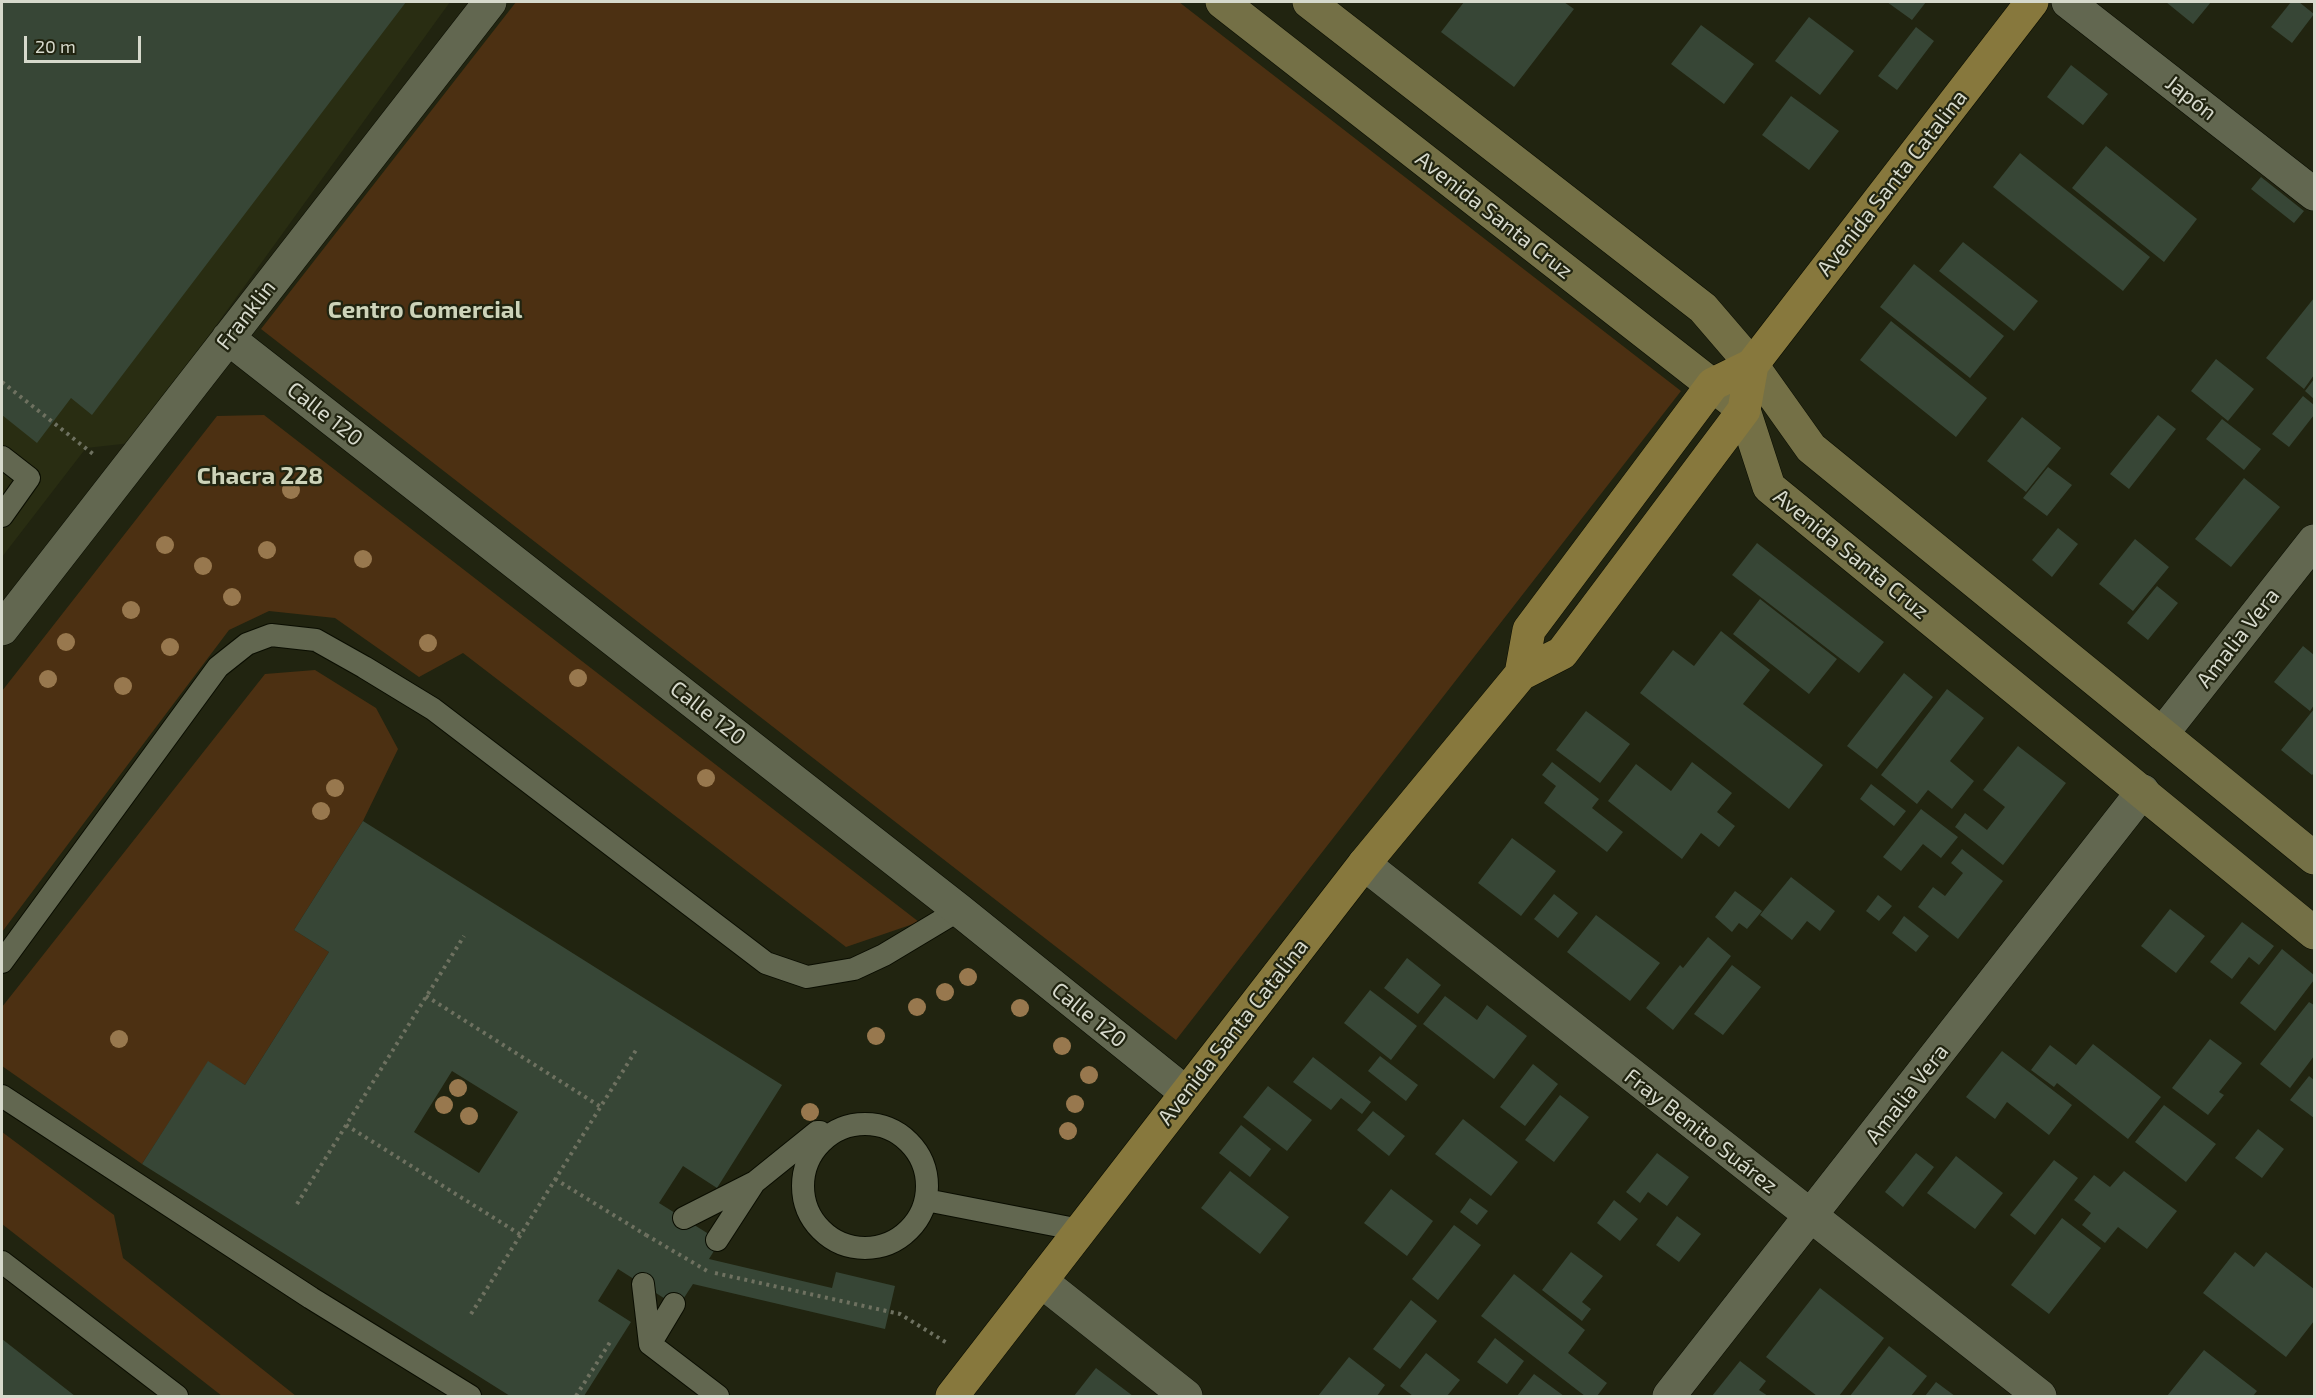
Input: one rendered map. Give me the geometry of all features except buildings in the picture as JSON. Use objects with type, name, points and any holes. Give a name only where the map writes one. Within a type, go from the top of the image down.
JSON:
[{"type":"main road","name":"Avenida Santa Cruz","points":[[1222,2],[1744,410],[1769,487],[2314,933]]},
{"type":"main road","points":[[1309,2],[1703,308],[1752,365],[1811,448],[2314,858]]},
{"type":"main road","name":"Avenida Santa Catalina","points":[[1521,674],[1529,630],[1713,384],[1752,365],[2032,2]]},
{"type":"main road","name":"Avenida Santa Catalina","points":[[952,1396],[1185,1092],[1364,864],[1521,674],[1562,653],[1744,410],[1752,365]]},
{"type":"street","name":"Franklin","points":[[2,629],[490,2]]},
{"type":"street","name":"Japón","points":[[2068,2],[2314,194]]},
{"type":"street","name":"Calle 120","points":[[228,338],[959,910],[1185,1092]]},
{"type":"street","name":"Amalia Vera","points":[[2162,734],[2314,542]]},
{"type":"street","name":"Amalia Vera","points":[[1669,1396],[2143,791]]},
{"type":"street","name":"Fray Benito Suárez","points":[[1364,864],[2040,1396]]},
{"type":"street","points":[[1041,1281],[1186,1396]]},
{"type":"lane","points":[[2,457],[29,478],[2,516]]},
{"type":"lane","points":[[2,962],[219,667],[247,644],[271,635],[316,640],[433,709],[766,963],[807,977],[854,969],[884,955],[959,910]]},
{"type":"lane","points":[[2,1096],[311,1298],[470,1396]]},
{"type":"lane","points":[[684,1218],[755,1182],[817,1132],[861,1124],[880,1126],[898,1133],[913,1146],[923,1162],[927,1181],[926,1200],[918,1220],[903,1236],[885,1246],[863,1249],[842,1245],[824,1234],[810,1217],[802,1197],[802,1175],[810,1155],[824,1138],[842,1128]]},
{"type":"lane","points":[[717,1240],[755,1182]]},
{"type":"lane","points":[[926,1200],[1080,1230]]},
{"type":"lane","points":[[2,1262],[177,1396]]},
{"type":"lane","points":[[643,1284],[650,1344],[718,1396]]},
{"type":"lane","points":[[650,1344],[674,1304]]},
{"type":"path","points":[[2,382],[86,448]]},
{"type":"path","points":[[297,1204],[464,936]]},
{"type":"path","points":[[426,996],[601,1107]]},
{"type":"path","points":[[471,1314],[638,1047]]},
{"type":"path","points":[[346,1125],[521,1234]]},
{"type":"path","points":[[555,1179],[709,1272],[900,1314],[978,1362]]},
{"type":"path","points":[[576,1396],[612,1340]]},
{"type":"shaded area","points":[[2,2],[450,2],[131,443],[86,448],[2,557]]},
{"type":"shaded area","points":[[516,2],[1179,2],[1681,391],[1176,1040],[261,329]]},
{"type":"shaded area","points":[[264,415],[919,922],[846,947],[463,653],[419,677],[335,618],[269,611],[229,630],[2,932],[2,691],[217,416]]},
{"type":"shaded area","points":[[315,670],[376,708],[398,749],[363,821],[294,930],[329,952],[245,1085],[208,1062],[142,1164],[2,1066],[2,1007],[265,674]]},
{"type":"shaded area","points":[[2,1132],[114,1215],[123,1258],[296,1396],[222,1396],[2,1224]]},
{"type":"district","name":"Centro Comercial","points":[[425,310]]},
{"type":"district","name":"Chacra 228","points":[[260,476]]}]
